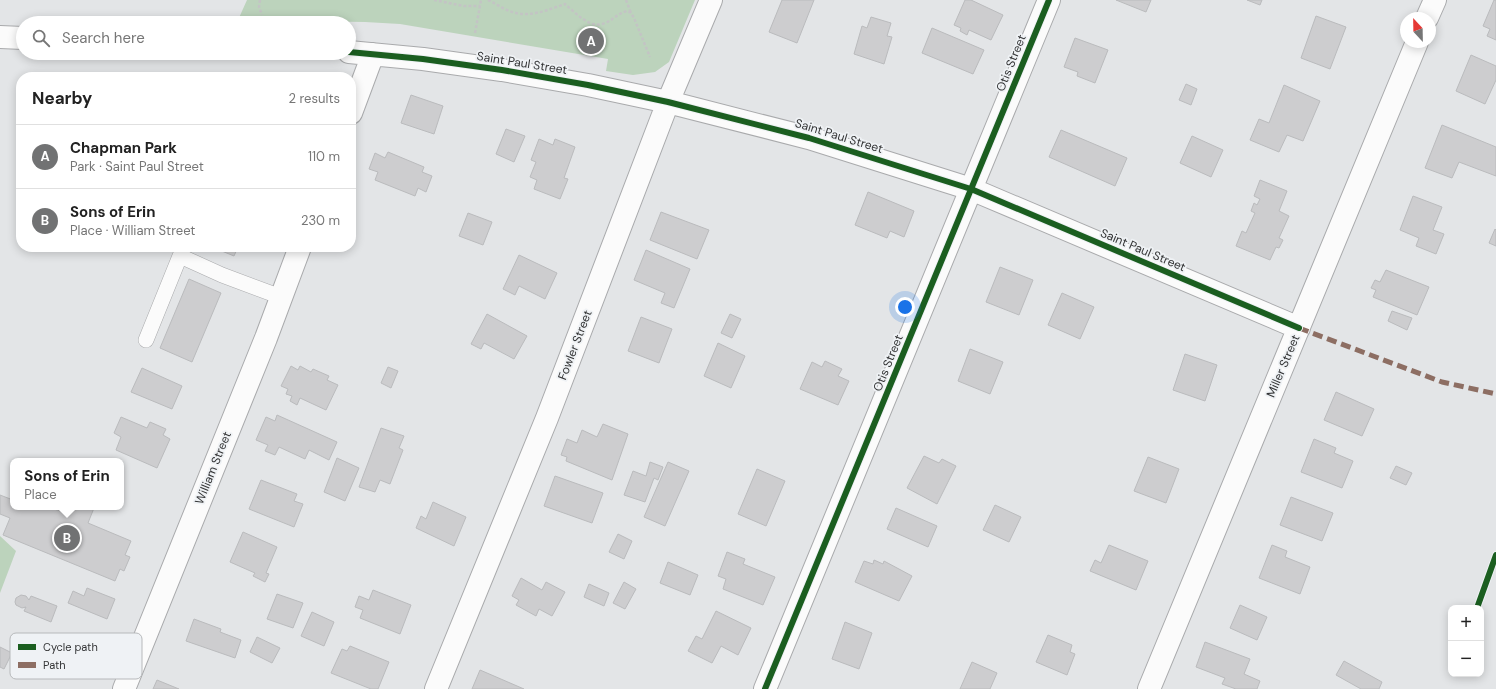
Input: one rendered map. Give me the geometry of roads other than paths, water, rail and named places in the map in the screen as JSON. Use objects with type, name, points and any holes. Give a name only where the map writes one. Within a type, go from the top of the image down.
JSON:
[{"type":"street","name":"Fowler Street","points":[[436,689],[547,418],[668,102],[711,0]]},
{"type":"street","name":"Otis Street","points":[[765,689],[1049,0]]},
{"type":"street","points":[[1430,12],[1435,0]]},
{"type":"street","points":[[0,37],[16,38]]},
{"type":"street","name":"Miller Street","points":[[1149,689],[1415,48]]},
{"type":"street","name":"Saint Paul Street","points":[[356,53],[423,59],[502,70],[588,85],[668,102],[801,136],[971,189],[1299,328]]},
{"type":"street","points":[[356,100],[373,54]]},
{"type":"street","name":"William Street","points":[[142,644],[282,297],[298,252]]},
{"type":"street","name":"William Street","points":[[124,689],[128,679]]},
{"type":"lane","points":[[146,340],[182,252],[222,275],[282,297]]},
{"type":"place","name":"Chapman Park","points":[[591,41]]},
{"type":"place","name":"Sons of Erin","points":[[67,538]]}]
